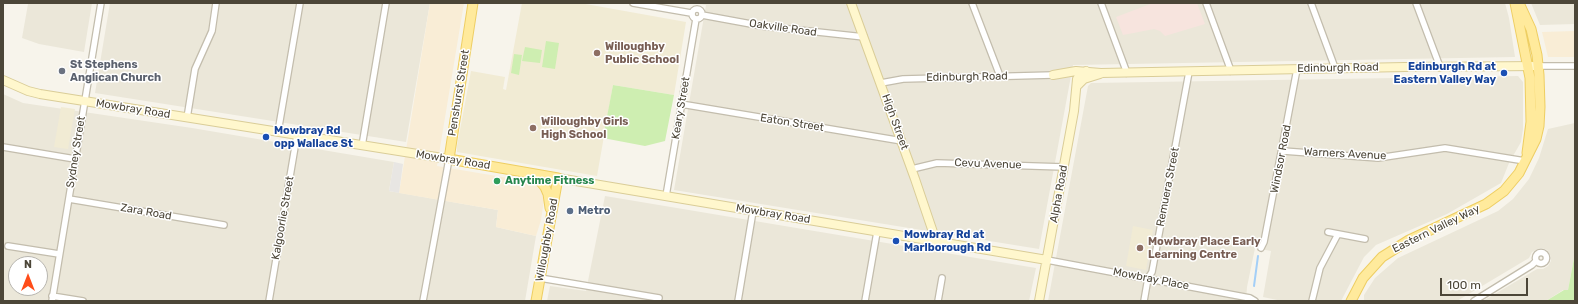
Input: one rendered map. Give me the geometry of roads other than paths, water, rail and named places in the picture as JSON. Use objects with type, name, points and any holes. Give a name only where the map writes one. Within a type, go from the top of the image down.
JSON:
[{"type":"main road","name":"Penshurst Street","points":[[449,159],[473,3]]},
{"type":"main road","name":"High Street","points":[[851,3],[912,169],[936,241]]},
{"type":"main road","name":"Eastern Valley Way","points":[[1514,3],[1530,78],[1531,122],[1526,161]]},
{"type":"main road","name":"Eastern Valley Way","points":[[1350,301],[1363,278],[1382,257],[1409,240],[1480,208],[1492,200],[1513,181],[1526,161],[1538,133],[1540,113],[1539,66],[1531,29],[1519,3]]},
{"type":"main road","name":"Edinburgh Road","points":[[1083,73],[1097,74],[1335,68],[1539,66]]},
{"type":"main road","points":[[1053,75],[1076,71],[1083,73]]},
{"type":"main road","points":[[1053,75],[1065,76],[1083,73]]},
{"type":"main road","name":"Alpha Road","points":[[1039,301],[1074,111],[1077,79],[1083,73]]},
{"type":"main road","points":[[1065,76],[1073,79],[1077,86],[1084,79],[1097,74]]},
{"type":"main road","name":"Mowbray Road","points":[[3,80],[28,91],[85,101],[449,159],[1047,260]]},
{"type":"main road","points":[[528,173],[538,179],[545,187],[552,214]]},
{"type":"main road","name":"Willoughby Road","points":[[536,301],[558,178]]},
{"type":"street","name":"Sydney Street","points":[[52,299],[101,3]]},
{"type":"street","points":[[187,118],[195,69],[212,31],[216,3]]},
{"type":"street","points":[[278,132],[300,3]]},
{"type":"street","points":[[362,146],[386,3]]},
{"type":"street","points":[[633,3],[691,13]]},
{"type":"street","points":[[972,3],[1000,76]]},
{"type":"street","points":[[1101,3],[1127,73]]},
{"type":"street","points":[[1206,3],[1231,71]]},
{"type":"street","points":[[1311,3],[1335,68]]},
{"type":"street","points":[[1416,3],[1440,67]]},
{"type":"street","points":[[698,6],[702,15],[700,18],[696,19],[692,17],[691,13],[698,6]]},
{"type":"street","name":"Oakville Road","points":[[702,15],[762,26],[864,37]]},
{"type":"street","name":"Keary Street","points":[[666,196],[696,19]]},
{"type":"street","name":"Edinburgh Road","points":[[1539,66],[1575,66]]},
{"type":"street","name":"Windsor Road","points":[[1261,248],[1264,242],[1297,69]]},
{"type":"street","name":"Remuera Street","points":[[1144,301],[1148,278],[1152,272],[1189,72]]},
{"type":"street","name":"Edinburgh Road","points":[[881,83],[903,79],[1053,75]]},
{"type":"street","name":"Eaton Street","points":[[681,104],[902,142]]},
{"type":"street","name":"Kalgoorlie Street","points":[[269,301],[297,135]]},
{"type":"street","points":[[3,147],[75,159]]},
{"type":"street","name":"Warners Avenue","points":[[1282,151],[1378,158],[1445,148],[1526,161]]},
{"type":"street","name":"Penshurst Street","points":[[423,301],[449,159]]},
{"type":"street","name":"Cevu Avenue","points":[[912,169],[937,163],[1064,167]]},
{"type":"street","name":"Zara Road","points":[[69,199],[224,225]]},
{"type":"street","points":[[738,301],[753,211]]},
{"type":"street","points":[[866,301],[877,232]]},
{"type":"street","points":[[1328,232],[1365,239]]},
{"type":"street","points":[[1312,301],[1320,268],[1338,234]]},
{"type":"street","points":[[8,246],[59,254]]},
{"type":"street","name":"Mowbray Place","points":[[1047,260],[1250,298],[1255,301]]},
{"type":"street","points":[[1474,301],[1536,261]]},
{"type":"street","points":[[540,278],[659,298]]},
{"type":"street","points":[[938,301],[942,278]]},
{"type":"street","points":[[52,299],[83,301]]},
{"type":"waterway","points":[[1254,286],[1258,256]]},
{"type":"place","name":"Willoughby Public School","points":[[597,53]]},
{"type":"place","name":"St Stephens Anglican Church","points":[[62,71]]},
{"type":"place","name":"Edinburgh Rd at Eastern Valley Way","points":[[1504,73]]},
{"type":"place","name":"Willoughby Girls High School","points":[[533,128]]},
{"type":"place","name":"Mowbray Rd opp Wallace St","points":[[266,137]]},
{"type":"place","name":"Anytime Fitness","points":[[497,181]]},
{"type":"place","name":"Metro","points":[[570,211]]},
{"type":"place","name":"Mowbray Rd at Marlborough Rd","points":[[896,241]]},
{"type":"place","name":"Mowbray Place Early Learning Centre","points":[[1140,248]]}]
